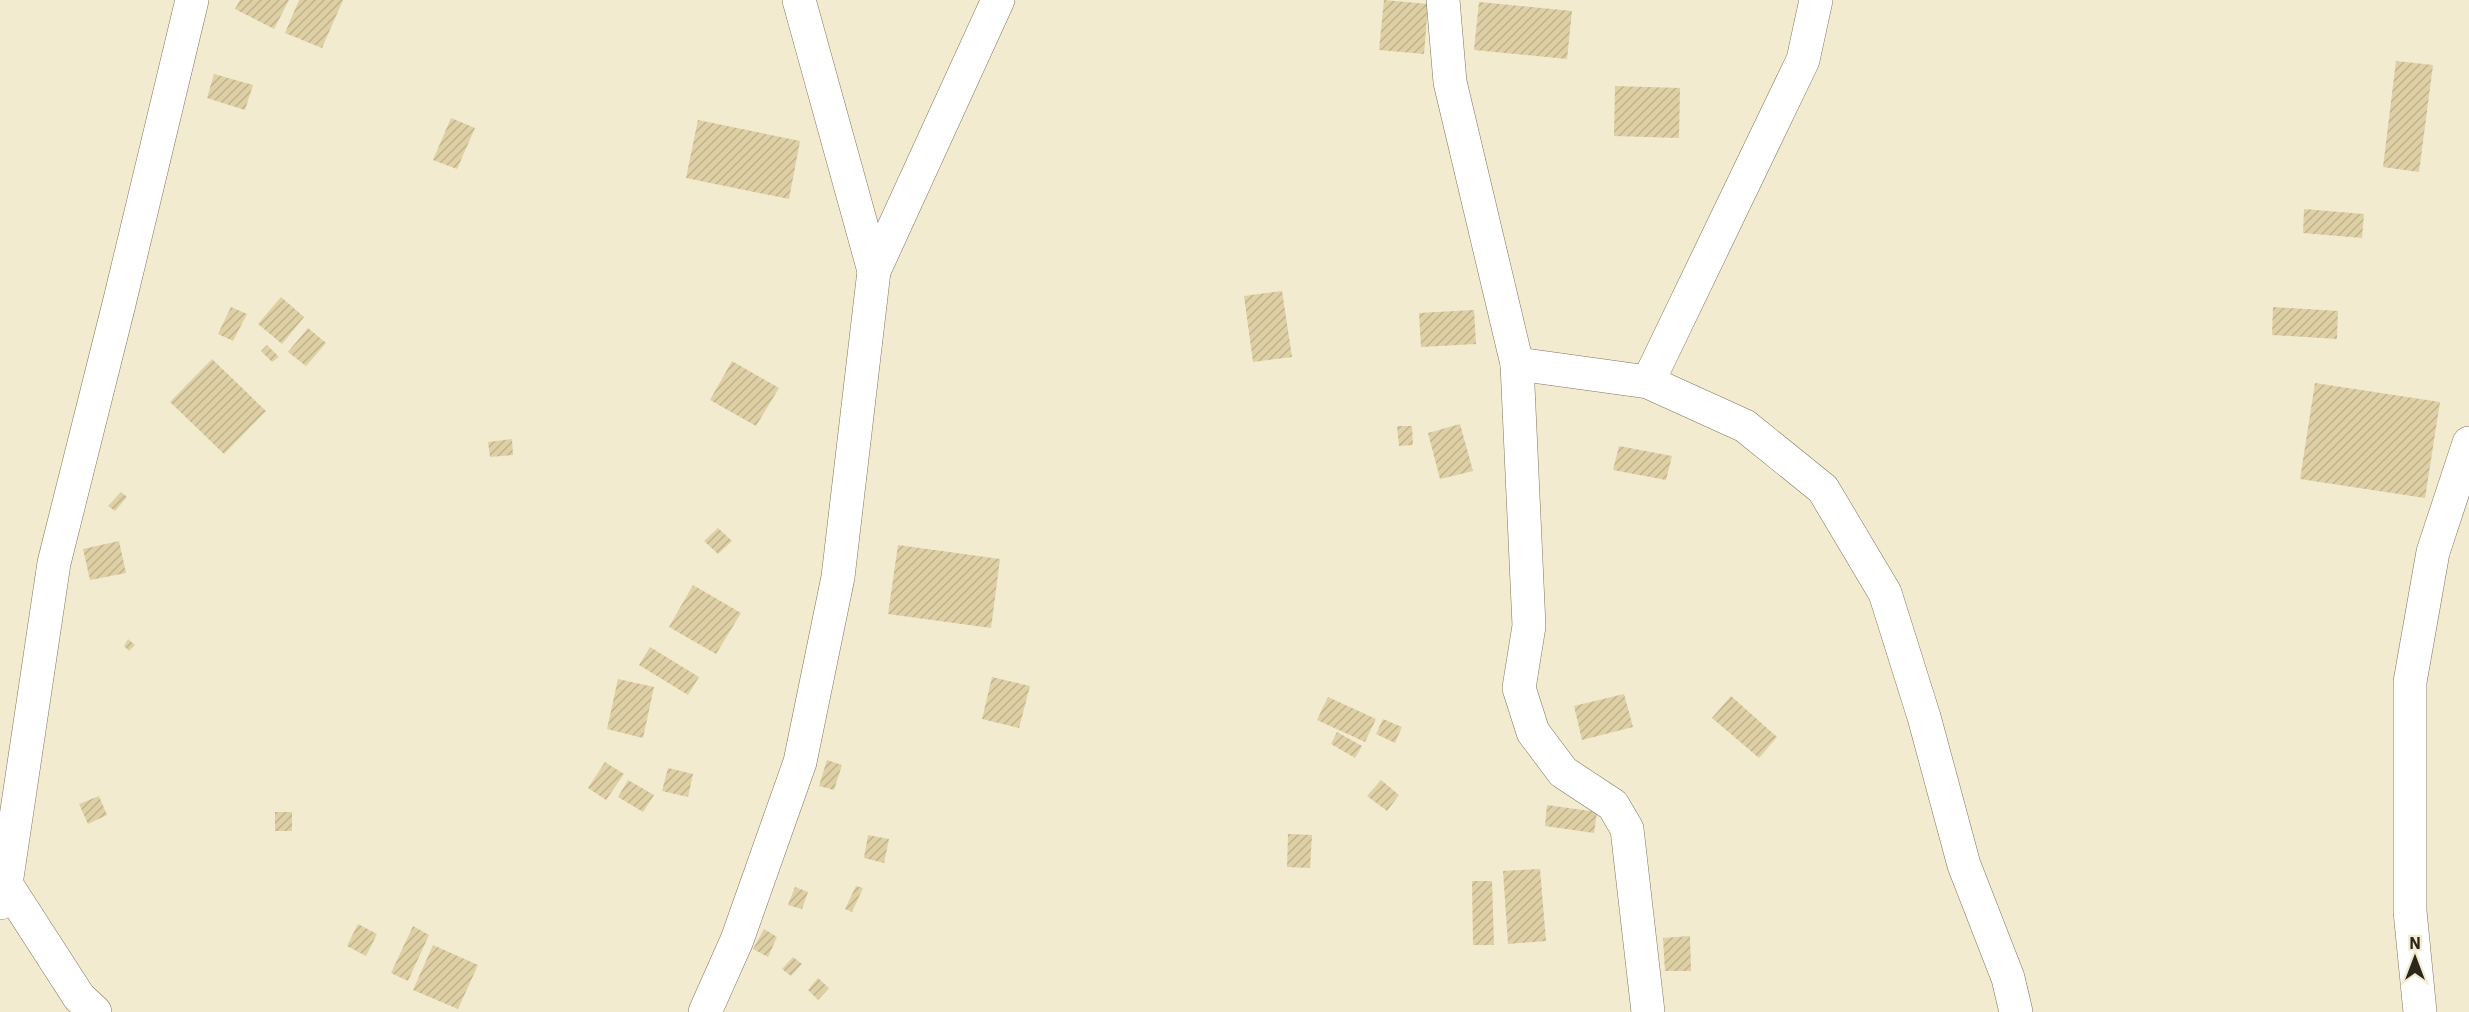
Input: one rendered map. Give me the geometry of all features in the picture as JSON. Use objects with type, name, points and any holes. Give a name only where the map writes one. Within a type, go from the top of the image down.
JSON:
[{"type":"street","points":[[95,1012],[79,997],[3,893],[54,563],[192,0]]},
{"type":"street","points":[[799,0],[874,271]]},
{"type":"street","points":[[705,1012],[737,940],[800,762],[838,577],[874,271],[998,0]]},
{"type":"street","points":[[1443,0],[1450,82],[1517,364],[1529,626],[1519,688],[1533,732],[1563,772],[1613,805],[1627,829],[1648,1012]]},
{"type":"street","points":[[1648,382],[1803,60],[1816,0]]},
{"type":"street","points":[[1517,364],[1648,382],[1745,426],[1823,489],[1885,593],[1924,717],[1964,865],[2008,978],[2016,1012]]},
{"type":"street","points":[[2420,1012],[2410,911],[2410,682],[2433,552],[2469,443]]},
{"type":"building","points":[[240,0],[289,0],[274,29],[235,9]]},
{"type":"building","points":[[299,0],[343,0],[322,48],[285,33]]},
{"type":"building","points":[[1384,0],[1428,4],[1424,54],[1379,50]]},
{"type":"building","points":[[1479,2],[1572,11],[1567,59],[1474,50]]},
{"type":"building","points":[[2396,61],[2433,65],[2419,172],[2383,167]]},
{"type":"building","points":[[214,74],[253,85],[245,110],[207,98]]},
{"type":"building","points":[[1615,86],[1680,88],[1679,138],[1614,136]]},
{"type":"building","points":[[451,118],[475,128],[457,169],[433,160]]},
{"type":"building","points":[[698,120],[800,141],[789,199],[686,178]]},
{"type":"building","points":[[2304,209],[2364,214],[2362,238],[2303,233]]},
{"type":"building","points":[[1282,291],[1292,357],[1253,362],[1244,296]]},
{"type":"building","points":[[281,297],[304,317],[282,344],[258,324]]},
{"type":"building","points":[[231,307],[247,314],[233,341],[218,334]]},
{"type":"building","points":[[2273,307],[2338,311],[2337,339],[2272,335]]},
{"type":"building","points":[[1474,310],[1476,344],[1421,347],[1419,313]]},
{"type":"building","points":[[308,328],[326,343],[306,366],[288,352]]},
{"type":"building","points":[[267,345],[279,357],[272,362],[261,351]]},
{"type":"building","points":[[212,359],[266,411],[224,454],[170,402]]},
{"type":"building","points":[[732,361],[779,388],[756,426],[710,400]]},
{"type":"building","points":[[2315,383],[2440,402],[2425,498],[2300,479]]},
{"type":"building","points":[[1460,424],[1473,471],[1440,479],[1428,433]]},
{"type":"building","points":[[1397,426],[1412,426],[1413,445],[1399,446]]},
{"type":"building","points":[[512,439],[513,455],[490,457],[488,442]]},
{"type":"building","points":[[1619,446],[1672,456],[1666,480],[1613,470]]},
{"type":"building","points":[[121,492],[127,497],[115,511],[108,506]]},
{"type":"building","points":[[718,528],[732,541],[718,554],[704,541]]},
{"type":"building","points":[[119,541],[126,573],[90,580],[83,549]]},
{"type":"building","points":[[898,545],[1000,559],[991,628],[888,614]]},
{"type":"building","points":[[693,585],[741,613],[716,654],[669,627]]},
{"type":"building","points":[[128,639],[135,645],[129,651],[124,646]]},
{"type":"building","points":[[650,647],[699,677],[688,695],[639,665]]},
{"type":"building","points":[[992,677],[1030,686],[1019,728],[982,719]]},
{"type":"building","points":[[618,679],[654,687],[643,738],[607,729]]},
{"type":"building","points":[[1624,694],[1633,727],[1582,740],[1574,706]]},
{"type":"building","points":[[1731,696],[1777,737],[1759,758],[1712,718]]},
{"type":"building","points":[[1328,697],[1376,719],[1365,742],[1317,720]]},
{"type":"building","points":[[1383,719],[1402,727],[1395,743],[1376,734]]},
{"type":"building","points":[[1337,732],[1362,746],[1355,758],[1331,744]]},
{"type":"building","points":[[827,760],[842,765],[834,790],[819,786]]},
{"type":"building","points":[[605,762],[624,774],[606,800],[588,788]]},
{"type":"building","points":[[668,768],[693,774],[688,797],[662,791]]},
{"type":"building","points":[[628,780],[654,795],[643,812],[618,797]]},
{"type":"building","points":[[1381,780],[1399,795],[1387,811],[1367,796]]},
{"type":"building","points":[[99,796],[107,815],[88,824],[79,804]]},
{"type":"building","points":[[1547,805],[1597,812],[1594,833],[1545,826]]},
{"type":"building","points":[[275,812],[292,812],[292,831],[275,831]]},
{"type":"building","points":[[1288,834],[1312,835],[1310,868],[1287,867]]},
{"type":"building","points":[[868,835],[889,839],[884,863],[864,858]]},
{"type":"building","points":[[1540,869],[1546,941],[1508,944],[1503,871]]},
{"type":"building","points":[[1472,881],[1492,881],[1494,945],[1473,945]]},
{"type":"building","points":[[856,886],[863,888],[852,912],[845,909]]},
{"type":"building","points":[[795,887],[808,892],[802,909],[788,905]]},
{"type":"building","points":[[358,924],[377,934],[366,956],[347,946]]},
{"type":"building","points":[[413,926],[429,935],[408,981],[391,973]]},
{"type":"building","points":[[764,929],[777,937],[768,957],[753,949]]},
{"type":"building","points":[[1690,936],[1691,971],[1665,971],[1663,938]]},
{"type":"building","points":[[433,945],[478,965],[458,1009],[413,990]]},
{"type":"building","points":[[793,957],[802,964],[791,976],[782,969]]},
{"type":"building","points":[[818,978],[829,988],[818,1000],[808,990]]}]
